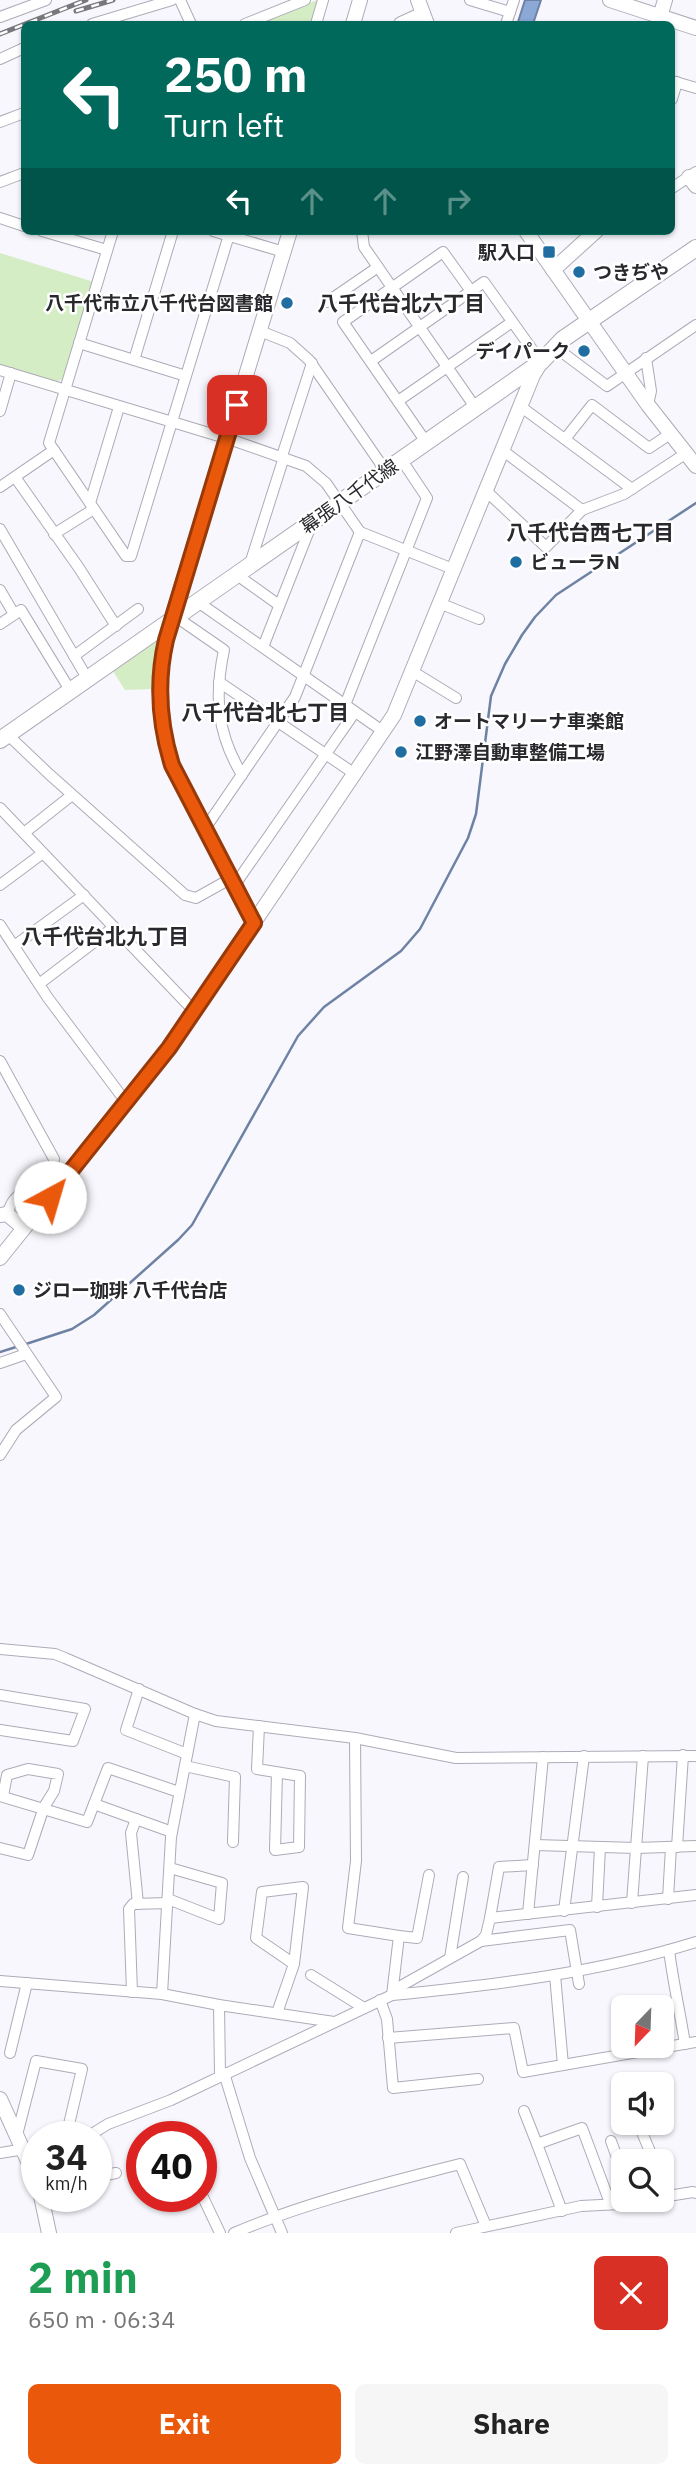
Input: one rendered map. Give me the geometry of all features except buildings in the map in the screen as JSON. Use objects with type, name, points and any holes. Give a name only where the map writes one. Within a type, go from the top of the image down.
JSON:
[{"type":"main road","name":"幕張八千代線","points":[[4,737],[541,362],[555,347],[696,248]]},
{"type":"street","points":[[0,17],[45,0]]},
{"type":"street","points":[[102,21],[172,0]]},
{"type":"street","points":[[180,0],[190,21]]},
{"type":"street","points":[[265,21],[305,0]]},
{"type":"street","points":[[317,21],[323,0]]},
{"type":"street","points":[[354,21],[360,0]]},
{"type":"street","points":[[470,0],[510,12]]},
{"type":"street","points":[[507,21],[514,0]]},
{"type":"street","points":[[610,0],[658,20],[665,0]]},
{"type":"street","points":[[675,22],[695,24]]},
{"type":"street","points":[[0,59],[21,49]]},
{"type":"street","points":[[675,82],[696,88]]},
{"type":"street","points":[[0,122],[21,114]]},
{"type":"street","points":[[0,182],[21,174]]},
{"type":"street","points":[[675,187],[694,178]]},
{"type":"street","points":[[0,218],[21,225]]},
{"type":"street","points":[[56,235],[107,250]]},
{"type":"street","points":[[112,235],[49,443],[126,556],[131,556],[229,236]]},
{"type":"street","points":[[134,360],[172,235]]},
{"type":"street","points":[[226,235],[284,252]]},
{"type":"street","points":[[254,923],[172,765],[160,713],[160,675],[172,618],[289,235]]},
{"type":"street","points":[[362,235],[364,247],[377,267],[475,407]]},
{"type":"street","points":[[529,235],[648,405],[696,466]]},
{"type":"street","points":[[553,270],[592,235]]},
{"type":"street","points":[[426,442],[343,322],[443,252],[471,291]]},
{"type":"street","points":[[327,302],[377,267]]},
{"type":"street","points":[[0,1258],[127,1102],[195,1012],[384,732],[394,715],[520,406],[541,362],[484,282],[370,362]]},
{"type":"street","points":[[398,401],[512,322]]},
{"type":"street","points":[[555,347],[607,386],[696,325]]},
{"type":"street","points":[[260,331],[301,350],[385,470]]},
{"type":"street","points":[[79,343],[186,376]]},
{"type":"street","points":[[646,358],[651,391],[648,405]]},
{"type":"street","points":[[279,605],[243,571],[312,363]]},
{"type":"street","points":[[0,411],[6,372],[283,457],[306,466],[316,474],[360,532],[453,569]]},
{"type":"street","points":[[565,439],[592,405],[649,448],[670,434]]},
{"type":"street","points":[[520,406],[632,489]]},
{"type":"street","points":[[54,534],[92,506],[120,407]]},
{"type":"street","points":[[0,487],[54,450]]},
{"type":"street","points":[[502,450],[582,510]]},
{"type":"street","points":[[485,491],[546,547],[582,510],[632,489],[685,454]]},
{"type":"street","points":[[4,737],[185,895],[196,898],[232,883],[325,754],[350,708],[427,498],[401,460]]},
{"type":"street","points":[[15,477],[116,625]]},
{"type":"street","points":[[262,647],[313,521]]},
{"type":"street","points":[[0,529],[87,678]]},
{"type":"street","points":[[204,830],[295,697],[360,532]]},
{"type":"street","points":[[0,590],[14,614]]},
{"type":"street","points":[[198,602],[384,732]]},
{"type":"street","points":[[439,603],[479,619]]},
{"type":"street","points":[[74,656],[138,609]]},
{"type":"street","points":[[0,624],[21,610],[70,690]]},
{"type":"street","points":[[172,618],[182,621],[224,650],[218,710],[226,745],[242,775]]},
{"type":"street","points":[[412,671],[456,698]]},
{"type":"street","points":[[219,681],[355,774]]},
{"type":"street","points":[[24,833],[72,794]]},
{"type":"street","points":[[0,808],[195,1012]]},
{"type":"street","points":[[0,886],[43,853]]},
{"type":"street","points":[[14,946],[84,895]]},
{"type":"street","points":[[0,925],[39,984],[127,1102]]},
{"type":"street","points":[[39,984],[114,927]]},
{"type":"street","points":[[0,1061],[54,1159],[52,1168],[40,1181],[15,1198],[4,1215],[24,1228]]},
{"type":"street","points":[[0,1314],[56,1397],[3,1441],[0,1455]]},
{"type":"street","points":[[0,1363],[25,1352]]},
{"type":"street","points":[[0,1649],[55,1654],[216,1721],[355,1738],[456,1758],[696,1756]]},
{"type":"street","points":[[139,1689],[127,1730],[187,1754]]},
{"type":"street","points":[[0,1695],[85,1709],[73,1741],[0,1730]]},
{"type":"street","points":[[162,1994],[172,1832],[195,1714]]},
{"type":"street","points":[[259,1726],[257,1769],[300,1776],[299,1847],[275,1850],[277,1773]]},
{"type":"street","points":[[355,1738],[356,1861],[348,1928],[417,1938],[429,1875]]},
{"type":"street","points":[[668,1899],[683,1755]]},
{"type":"street","points":[[564,1911],[584,1756]]},
{"type":"street","points":[[632,1903],[643,1756]]},
{"type":"street","points":[[528,1914],[543,1757]]},
{"type":"street","points":[[185,1766],[235,1777],[233,1842]]},
{"type":"street","points":[[0,1848],[29,1855],[44,1807],[54,1791],[58,1774],[28,1769],[7,1774],[2,1796],[44,1807],[87,1822],[108,1768],[179,1792]]},
{"type":"street","points":[[94,1804],[172,1832]]},
{"type":"street","points":[[136,1819],[131,1833],[138,1904]]},
{"type":"street","points":[[535,1845],[636,1848],[696,1846]]},
{"type":"street","points":[[597,1907],[600,1847]]},
{"type":"street","points":[[392,1995],[399,1987],[481,1941],[486,1935],[499,1867],[533,1865]]},
{"type":"street","points":[[132,1992],[129,1909],[133,1904],[168,1901],[219,1919],[222,1883],[170,1868]]},
{"type":"street","points":[[450,1958],[463,1877]]},
{"type":"street","points":[[277,2013],[294,1964],[303,1887],[261,1892],[256,1938],[294,1964]]},
{"type":"street","points":[[490,1918],[696,1895]]},
{"type":"street","points":[[481,1941],[570,1930],[579,1984]]},
{"type":"street","points":[[392,1995],[399,1936]]},
{"type":"street","points":[[112,2122],[171,2100],[392,1995],[497,1985],[577,1972],[696,1942]]},
{"type":"street","points":[[388,2038],[514,2028],[523,2072],[691,2043],[673,1985],[669,1950]]},
{"type":"street","points":[[311,1975],[364,2008]]},
{"type":"street","points":[[555,1975],[563,2065]]},
{"type":"street","points":[[0,1981],[162,1994],[334,2022]]},
{"type":"street","points":[[10,2053],[27,1983]]},
{"type":"street","points":[[380,2000],[387,2019],[393,2088],[478,2079]]},
{"type":"street","points":[[219,2005],[222,2074],[250,2158],[282,2233]]},
{"type":"street","points":[[29,2121],[36,2061],[82,2070],[70,2121]]},
{"type":"street","points":[[0,2099],[21,2135]]},
{"type":"street","points":[[524,2111],[562,2211]]},
{"type":"street","points":[[456,2233],[486,2226],[526,2223],[562,2211],[610,2203],[582,2128],[537,2144]]},
{"type":"street","points":[[611,2141],[614,2149]]},
{"type":"street","points":[[0,2153],[21,2145]]},
{"type":"street","points":[[234,2233],[328,2198],[460,2164],[486,2226]]},
{"type":"street","points":[[112,2174],[116,2173]]},
{"type":"street","points":[[674,2195],[696,2193]]},
{"type":"street","points":[[44,2212],[49,2233]]},
{"type":"street","points":[[210,2212],[220,2233]]},
{"type":"green space","points":[[317,0],[312,21],[269,20]]},
{"type":"green space","points":[[0,253],[94,282],[64,379],[55,382],[0,365]]},
{"type":"green space","points":[[156,637],[160,638],[152,689],[125,690],[111,668]]},
{"type":"water","points":[[525,0],[541,0],[534,21],[518,21]]},
{"type":"waterway","points":[[26,1344],[72,1329],[94,1315],[192,1225],[298,1036],[324,1007],[401,951],[420,929],[468,838],[476,814],[491,696],[522,635],[556,595],[696,503]]},
{"type":"waterway","points":[[0,1352],[16,1347]]},
{"type":"railway","points":[[33,21],[86,0]]},
{"type":"railway","points":[[76,11],[113,0]]},
{"type":"railway","points":[[0,34],[21,26]]},
{"type":"place","name":"駅入口","points":[[549,252]]},
{"type":"place","name":"つきぢや","points":[[579,272]]},
{"type":"place","name":"八千代市立八千代台図書館","points":[[287,303]]},
{"type":"place","name":"デイパーク","points":[[584,351]]},
{"type":"place","name":"ビューラN","points":[[516,562]]},
{"type":"place","name":"オートマリーナ車楽館","points":[[420,721]]},
{"type":"place","name":"江野澤自動車整備工場","points":[[401,752]]},
{"type":"place","name":"ジロー珈琲 八千代台店","points":[[19,1290]]},
{"type":"district","name":"八千代台北六丁目","points":[[401,304]]},
{"type":"district","name":"八千代台西七丁目","points":[[590,533]]},
{"type":"district","name":"八千代台北七丁目","points":[[265,713]]},
{"type":"district","name":"八千代台北九丁目","points":[[105,937]]},
{"type":"route","points":[[50,1197],[169,1048],[254,923],[180,785],[165,743],[159,694],[166,640],[237,405]]}]
